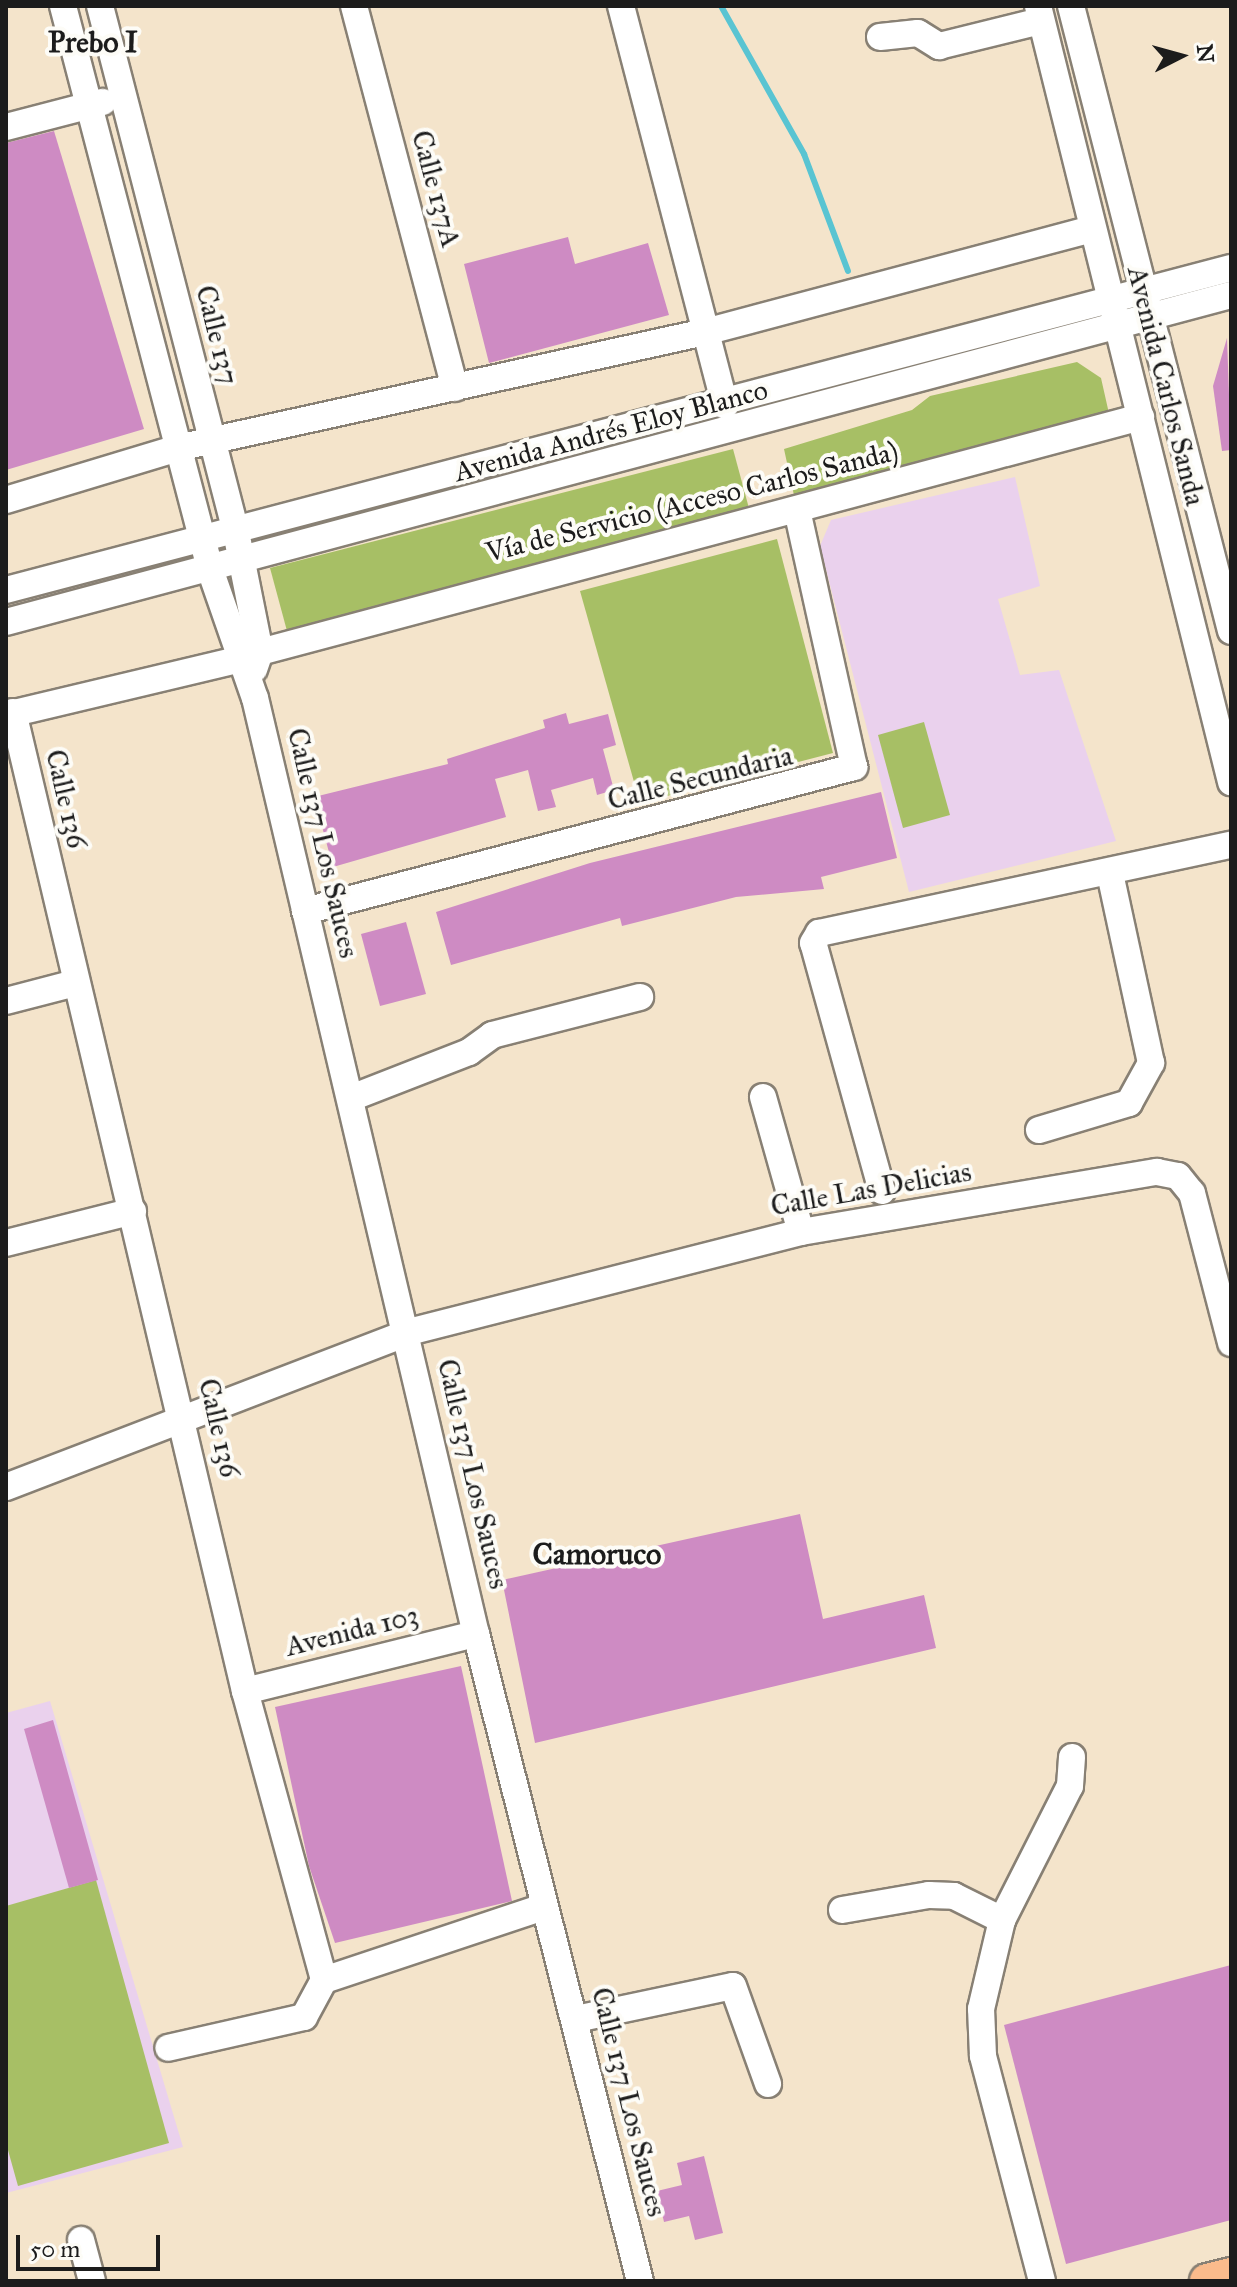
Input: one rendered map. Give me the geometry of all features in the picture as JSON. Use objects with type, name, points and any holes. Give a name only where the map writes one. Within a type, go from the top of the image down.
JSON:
[{"type":"main road","points":[[1207,2281],[1231,2275]]},
{"type":"street","points":[[63,6],[87,106],[182,447],[211,572],[249,664]]},
{"type":"street","name":"Calle 137","points":[[100,6],[236,532],[242,563],[249,664]]},
{"type":"street","name":"Calle 137A","points":[[354,6],[455,388]]},
{"type":"street","points":[[621,6],[725,406]]},
{"type":"street","name":"Avenida Carlos Sanda","points":[[1071,6],[1231,631]]},
{"type":"street","points":[[880,37],[918,33],[939,46],[1040,14]]},
{"type":"street","name":"Avenida Carlos Sanda","points":[[1040,14],[1092,229],[1118,316],[1231,782]]},
{"type":"street","points":[[6,127],[123,96]]},
{"type":"street","points":[[6,500],[182,447],[705,332],[1092,229]]},
{"type":"street","name":"Avenida Andrés Eloy Blanco","points":[[6,622],[211,572],[1118,316],[1147,307],[1231,268]]},
{"type":"street","name":"Avenida Andrés Eloy Blanco","points":[[1147,307],[1231,295]]},
{"type":"street","name":"Avenida Andrés Eloy Blanco","points":[[6,590],[725,406],[1118,316]]},
{"type":"street","name":"Vía de Servicio (Acceso Carlos Sanda)","points":[[10,713],[249,664],[440,599],[797,510],[1141,417]]},
{"type":"street","name":"Calle Secundaria","points":[[305,911],[854,767],[797,510]]},
{"type":"street","name":"Calle 137 Los Sauces","points":[[249,664],[305,911],[409,1332],[476,1634],[640,2281]]},
{"type":"street","name":"Calle 136","points":[[10,713],[183,1414],[245,1691],[324,1980]]},
{"type":"street","points":[[882,1191],[813,943],[819,933],[1110,874],[1231,845]]},
{"type":"street","points":[[1039,1130],[1129,1103],[1151,1063],[1110,874]]},
{"type":"street","points":[[6,1001],[75,983]]},
{"type":"street","points":[[351,1098],[469,1052],[492,1035],[640,997]]},
{"type":"street","points":[[763,1097],[801,1232]]},
{"type":"street","name":"Calle Las Delicias","points":[[6,1487],[183,1414],[409,1332],[801,1232],[1157,1172],[1178,1176],[1192,1193],[1231,1343]]},
{"type":"street","points":[[6,1243],[133,1211]]},
{"type":"street","name":"Avenida 103","points":[[245,1691],[476,1634]]},
{"type":"street","points":[[1042,2281],[983,2056],[981,2009],[1002,1920],[1070,1786],[1072,1757]]},
{"type":"street","points":[[842,1910],[929,1895],[954,1896],[1002,1920]]},
{"type":"street","points":[[168,2048],[304,2017],[324,1980],[544,1907]]},
{"type":"street","points":[[576,2019],[733,1986],[768,2084]]},
{"type":"street","points":[[81,2240],[92,2281]]},
{"type":"shaded area","points":[[1015,477],[1040,586],[998,599],[1020,675],[1059,670],[1116,841],[909,892],[820,546],[831,520]]},
{"type":"shaded area","points":[[50,1701],[183,2147],[6,2193],[6,1713]]},
{"type":"green space","points":[[1077,362],[1101,378],[1110,418],[795,500],[784,449],[912,410],[930,396]]},
{"type":"green space","points":[[733,449],[750,512],[287,631],[270,568]]},
{"type":"green space","points":[[777,539],[833,753],[640,803],[580,591]]},
{"type":"green space","points":[[924,722],[950,815],[903,828],[878,735]]},
{"type":"green space","points":[[96,1880],[169,2143],[18,2186],[6,2143],[6,1906]]},
{"type":"building","points":[[54,131],[144,429],[6,470],[6,143]]},
{"type":"building","points":[[568,237],[575,264],[648,243],[669,315],[489,363],[464,264]]},
{"type":"building","points":[[1227,338],[1231,450],[1222,451],[1213,386]]},
{"type":"building","points":[[566,713],[569,724],[608,714],[616,745],[603,749],[614,790],[597,795],[593,778],[551,790],[556,807],[538,811],[528,770],[495,779],[506,817],[333,867],[314,797],[448,764],[447,759],[545,728],[543,720]]},
{"type":"building","points":[[881,792],[897,858],[821,877],[824,889],[736,897],[622,926],[620,918],[451,965],[436,912],[590,863]]},
{"type":"building","points":[[406,922],[426,994],[380,1006],[361,934]]},
{"type":"building","points":[[800,1514],[823,1619],[924,1595],[936,1648],[535,1743],[502,1580]]},
{"type":"building","points":[[461,1666],[512,1901],[335,1943],[309,1866],[275,1707]]},
{"type":"building","points":[[53,1720],[98,1880],[69,1888],[24,1729]]},
{"type":"building","points":[[1231,1965],[1231,2220],[1066,2264],[1004,2025]]},
{"type":"building","points":[[704,2156],[723,2233],[695,2240],[689,2216],[664,2222],[657,2191],[682,2185],[677,2163]]},
{"type":"waterway","points":[[721,6],[804,154],[848,271]]},
{"type":"district","name":"Prebo I","points":[[93,42]]},
{"type":"district","name":"Camoruco","points":[[597,1554]]}]
